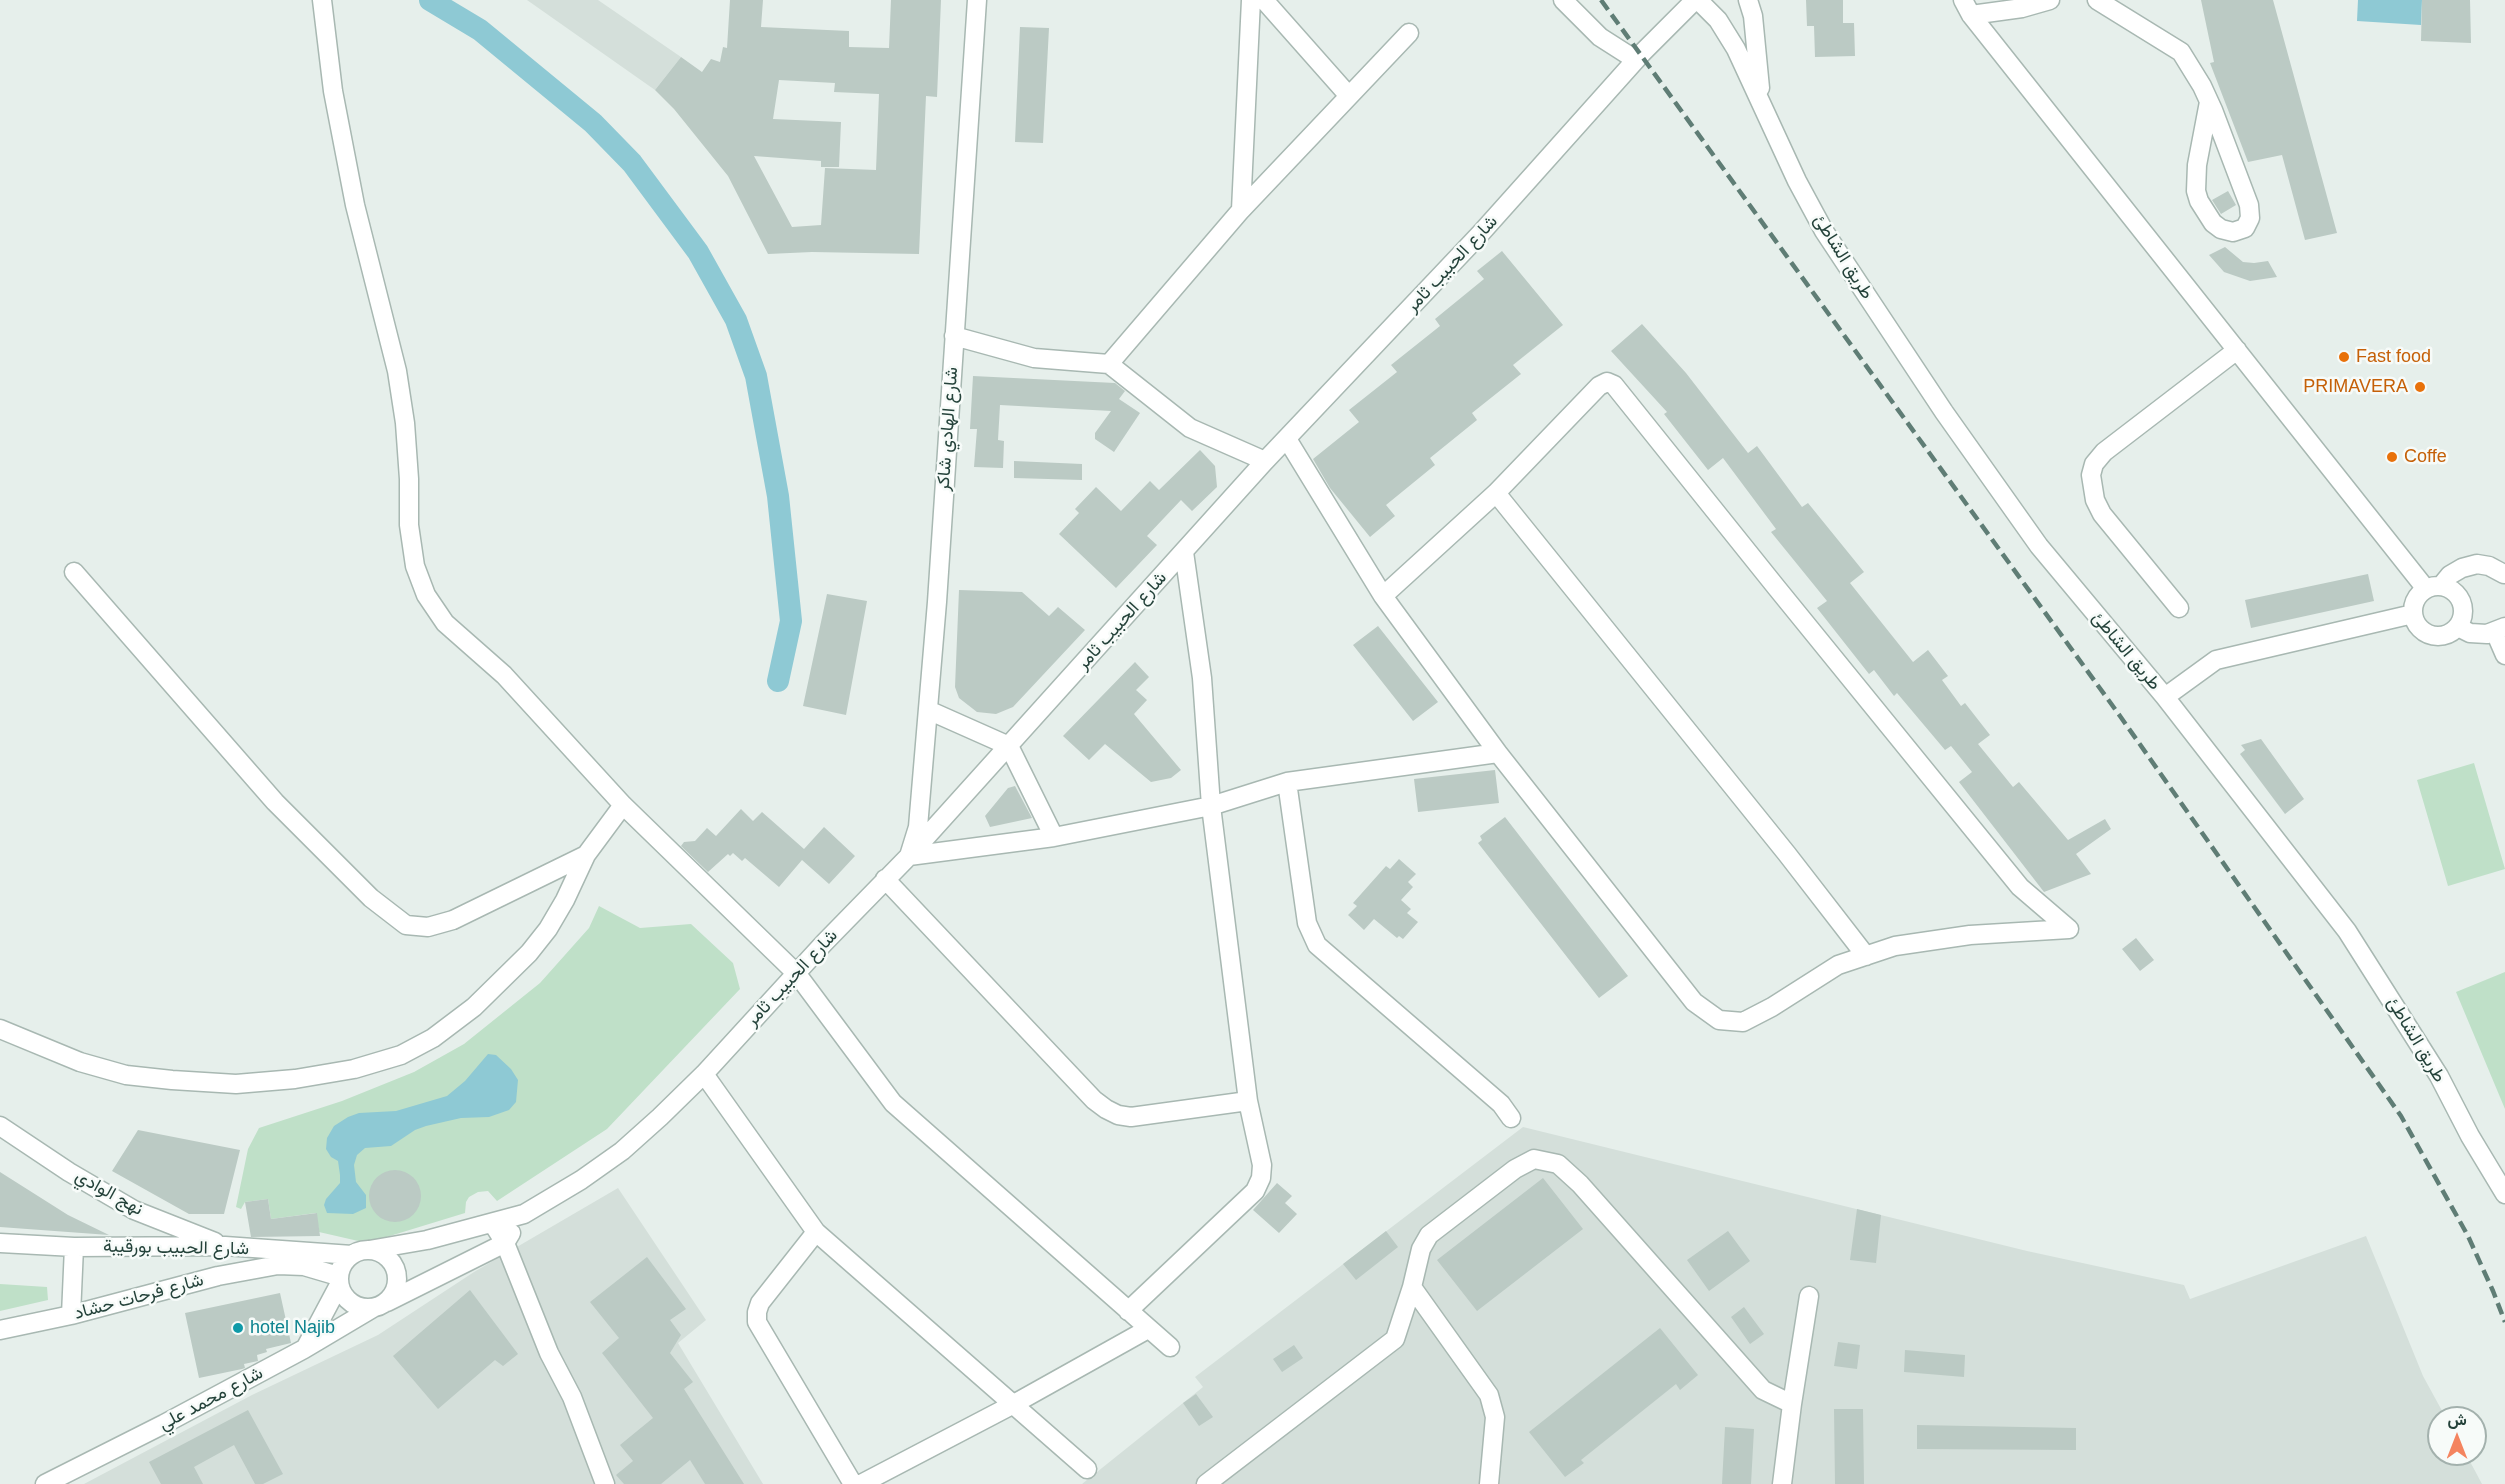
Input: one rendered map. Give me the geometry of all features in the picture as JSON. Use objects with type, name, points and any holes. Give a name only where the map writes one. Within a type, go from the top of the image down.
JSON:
[{"type":"street","points":[[322,0],[333,92],[355,205],[397,371],[405,423],[409,478],[409,525],[415,566],[426,595],[445,623],[504,675],[623,805],[797,974],[894,1103],[1170,1347]]},
{"type":"street","name":"شارع الهادي شاكر","points":[[909,856],[918,827],[928,710],[977,0]]},
{"type":"street","points":[[1241,210],[1251,0]]},
{"type":"street","points":[[1264,0],[1349,96]]},
{"type":"street","points":[[1563,0],[1600,38],[1636,60]]},
{"type":"street","name":"شارع الحبيب ثامر","points":[[524,1214],[622,1151],[704,1074],[909,856],[1265,461],[1481,234],[1636,60],[1697,0]]},
{"type":"street","name":"طريق الشاطئ","points":[[1697,0],[1718,20],[1761,99],[1797,181],[1824,231],[1944,412],[2039,546],[2165,697],[2347,932],[2439,1076],[2505,1194]]},
{"type":"street","name":"طريق الشاطئ","points":[[1748,0],[1753,16],[1761,99]]},
{"type":"street","points":[[1967,8],[2022,8],[2050,0]]},
{"type":"street","points":[[2097,0],[2181,52],[2209,102],[2249,205],[2250,218],[2245,228],[2233,232],[2221,229],[2213,223],[2199,201],[2196,191],[2197,165],[2209,102]]},
{"type":"street","points":[[1967,8],[2237,350],[2434,588],[2455,592],[2463,605],[2458,627],[2447,634],[2433,635],[2420,628],[2413,614],[2416,600],[2434,588],[2450,575],[2462,568],[2477,564],[2488,566],[2504,574]]},
{"type":"street","points":[[1110,364],[1241,210],[1409,33]]},
{"type":"street","points":[[954,336],[1034,358],[1110,364],[1190,428],[1265,461]]},
{"type":"street","points":[[2179,608],[2102,514],[2095,501],[2091,475],[2094,464],[2104,452],[2237,350]]},
{"type":"street","points":[[1287,439],[1383,596],[1498,753],[1694,1002],[1719,1020],[1743,1022],[1772,1007],[1838,965],[1895,946],[1970,935],[2069,929],[2020,887],[1614,385],[1607,382],[1599,386],[1496,493],[1383,596]]},
{"type":"street","points":[[1496,493],[1787,854],[1866,956]]},
{"type":"street","points":[[1128,1311],[1255,1191],[1261,1178],[1263,1165],[1248,1101],[1211,807],[1202,678],[1184,552]]},
{"type":"street","points":[[74,572],[275,802],[371,898],[406,925],[428,927],[453,920],[586,855]]},
{"type":"street","points":[[2165,697],[2217,660],[2413,614]]},
{"type":"street","points":[[2458,627],[2470,633],[2487,634],[2500,629],[2505,655]]},
{"type":"street","points":[[928,710],[1009,746],[1054,837]]},
{"type":"street","points":[[909,856],[1054,837],[1211,807],[1287,782],[1498,753]]},
{"type":"street","points":[[1287,782],[1307,923],[1317,945],[1501,1104],[1511,1118]]},
{"type":"street","points":[[0,1029],[80,1062],[137,1076],[236,1084],[295,1079],[354,1069],[401,1055],[433,1038],[474,1007],[504,980],[548,929],[565,900],[586,855],[623,805]]},
{"type":"street","points":[[885,879],[1094,1100],[1106,1109],[1131,1117],[1248,1101]]},
{"type":"street","points":[[704,1074],[816,1232],[1087,1469]]},
{"type":"street","name":"نهج الوادي","points":[[0,1126],[69,1172],[134,1210],[225,1246]]},
{"type":"street","points":[[1206,1484],[1395,1339],[1412,1287],[1421,1249],[1429,1235],[1525,1162],[1544,1159],[1558,1164],[1580,1184],[1763,1390],[1792,1404]]},
{"type":"street","points":[[505,1243],[524,1214]]},
{"type":"street","name":"شارع الحبيب بورقيبة","points":[[0,1243],[75,1247],[225,1246],[360,1252],[427,1240],[524,1214]]},
{"type":"street","points":[[493,1224],[505,1243],[549,1353],[572,1397],[605,1484]]},
{"type":"street","points":[[816,1232],[760,1303],[757,1322],[853,1484]]},
{"type":"street","name":"شارع محمد علي","points":[[45,1484],[165,1424],[304,1349],[379,1305],[505,1243]]},
{"type":"street","points":[[71,1315],[75,1247]]},
{"type":"street","points":[[304,1349],[339,1281],[345,1260],[360,1252],[388,1258],[396,1270],[394,1292],[379,1305],[364,1308],[348,1301],[339,1281]]},
{"type":"street","name":"شارع فرحات حشاد","points":[[0,1330],[71,1315],[218,1276],[278,1265],[304,1266],[339,1281]]},
{"type":"street","points":[[1412,1287],[1489,1395],[1495,1418],[1489,1484]]},
{"type":"street","points":[[1782,1484],[1809,1296]]},
{"type":"street","points":[[861,1484],[1012,1405],[1148,1329]]},
{"type":"shaded area","points":[[527,0],[598,0],[681,57],[655,90]]},
{"type":"shaded area","points":[[1523,1127],[2027,1251],[2184,1285],[2190,1299],[2366,1236],[2423,1376],[2439,1406],[2427,1406],[2427,1466],[2472,1466],[2482,1484],[1082,1484],[1203,1387],[1195,1377]]},
{"type":"shaded area","points":[[618,1188],[706,1320],[678,1343],[763,1484],[84,1484],[252,1395],[378,1335],[474,1272]]},
{"type":"green space","points":[[2474,763],[2505,869],[2448,886],[2417,780]]},
{"type":"green space","points":[[599,906],[640,928],[691,924],[733,963],[740,989],[607,1129],[497,1201],[488,1191],[478,1192],[469,1197],[465,1213],[367,1243],[319,1232],[316,1213],[271,1219],[268,1199],[245,1202],[241,1209],[236,1207],[248,1149],[259,1128],[342,1101],[414,1072],[464,1044],[540,983],[589,928]]},
{"type":"green space","points":[[2505,972],[2505,1109],[2456,992]]},
{"type":"green space","points":[[0,1284],[47,1287],[48,1300],[0,1311]]},
{"type":"water","points":[[2358,0],[2422,0],[2421,25],[2357,21]]},
{"type":"water","points":[[488,1054],[496,1055],[511,1069],[518,1080],[516,1102],[509,1110],[489,1117],[461,1118],[426,1126],[415,1130],[391,1146],[365,1148],[357,1155],[354,1165],[356,1182],[366,1195],[366,1208],[353,1214],[327,1213],[324,1205],[326,1199],[340,1183],[338,1161],[331,1157],[326,1149],[327,1138],[334,1126],[359,1113],[396,1111],[447,1096],[465,1081]]},
{"type":"building","points":[[730,0],[763,0],[761,27],[849,31],[849,47],[889,48],[891,0],[941,0],[937,97],[926,96],[919,254],[812,252],[768,254],[728,176],[674,109],[655,90],[681,57],[702,72],[711,59],[720,62],[723,47],[727,48]],"holes":[[[779,80],[835,83],[834,92],[879,94],[876,170],[825,168],[821,225],[792,227],[754,156],[821,161],[821,167],[839,167],[841,122],[773,119]]]},
{"type":"building","points":[[1806,0],[1843,0],[1843,23],[1854,23],[1855,56],[1815,57],[1814,26],[1807,26]]},
{"type":"building","points":[[2201,0],[2273,0],[2337,233],[2305,240],[2282,155],[2248,162],[2210,63],[2214,62]]},
{"type":"building","points":[[2422,0],[2470,0],[2471,43],[2421,41]]},
{"type":"building","points":[[1020,27],[1049,28],[1043,143],[1015,142]]},
{"type":"building","points":[[2228,191],[2236,205],[2221,214],[2212,200]]},
{"type":"building","points":[[2225,247],[2243,262],[2268,261],[2277,277],[2250,281],[2224,272],[2209,255]]},
{"type":"building","points":[[1502,251],[1563,325],[1513,365],[1521,374],[1472,413],[1477,420],[1430,458],[1435,465],[1386,505],[1395,516],[1370,537],[1330,488],[1313,459],[1359,422],[1349,410],[1397,372],[1391,365],[1440,326],[1435,319],[1484,279],[1477,271]]},
{"type":"building","points":[[1642,324],[1686,373],[1748,453],[1757,446],[1802,507],[1808,503],[1864,572],[1850,583],[1913,662],[1928,650],[1948,676],[1942,680],[1961,706],[1965,703],[1990,735],[1978,744],[2013,787],[2019,782],[2068,840],[2105,819],[2111,829],[2076,854],[2091,874],[2044,892],[1959,782],[1972,772],[1951,746],[1945,750],[1897,693],[1894,696],[1874,670],[1869,674],[1817,608],[1827,601],[1771,532],[1776,529],[1723,458],[1708,470],[1664,414],[1667,412],[1611,351]]},
{"type":"building","points":[[973,376],[1115,383],[1125,391],[1119,399],[1140,413],[1114,452],[1095,439],[1095,433],[1111,411],[1000,405],[998,440],[1004,441],[1003,468],[974,467],[977,429],[970,429]]},
{"type":"building","points":[[1200,450],[1215,466],[1217,487],[1192,511],[1181,500],[1147,536],[1157,545],[1116,588],[1059,534],[1079,513],[1075,509],[1096,487],[1121,511],[1150,481],[1159,490]]},
{"type":"building","points":[[1014,461],[1082,464],[1082,480],[1014,478]]},
{"type":"building","points":[[2368,574],[2374,601],[2251,628],[2245,600]]},
{"type":"building","points":[[959,590],[1022,592],[1049,616],[1058,607],[1085,630],[1013,707],[996,714],[977,712],[959,698],[955,687]]},
{"type":"building","points":[[827,594],[867,601],[846,715],[803,706]]},
{"type":"building","points":[[1378,626],[1438,702],[1413,721],[1353,645]]},
{"type":"building","points":[[1135,662],[1149,677],[1136,690],[1147,700],[1134,714],[1181,770],[1171,778],[1151,782],[1105,744],[1089,760],[1063,736]]},
{"type":"building","points":[[2261,739],[2304,799],[2285,814],[2240,754],[2245,750],[2241,745]]},
{"type":"building","points":[[1495,770],[1499,803],[1418,812],[1414,779]]},
{"type":"building","points":[[1015,786],[1032,818],[990,827],[985,816],[1008,788]]},
{"type":"building","points":[[741,809],[753,821],[762,812],[804,849],[824,827],[855,856],[829,884],[802,860],[779,887],[745,858],[742,861],[733,853],[730,856],[728,854],[708,872],[681,846],[684,842],[695,841],[707,828],[716,836]]},
{"type":"building","points":[[1505,817],[1628,976],[1599,998],[1478,843],[1482,840],[1480,836]]},
{"type":"building","points":[[1399,859],[1416,874],[1408,882],[1413,887],[1401,900],[1411,909],[1407,913],[1418,922],[1403,939],[1399,936],[1397,938],[1374,919],[1364,930],[1348,915],[1357,906],[1353,903],[1386,866],[1390,869]]},
{"type":"building","points":[[2136,938],[2154,960],[2140,971],[2122,949]]},
{"type":"building","points":[[138,1130],[240,1150],[224,1214],[189,1214],[112,1171]]},
{"type":"building","points":[[395,1170],[405,1172],[413,1178],[419,1186],[421,1196],[419,1206],[413,1214],[405,1220],[395,1222],[385,1220],[377,1214],[371,1206],[369,1196],[371,1186],[377,1178],[385,1172]]},
{"type":"building","points":[[0,1172],[68,1215],[109,1235],[0,1227]]},
{"type":"building","points":[[1543,1178],[1583,1229],[1477,1311],[1437,1260]]},
{"type":"building","points":[[1277,1183],[1292,1196],[1285,1203],[1297,1214],[1279,1233],[1253,1210]]},
{"type":"building","points":[[268,1199],[271,1219],[317,1213],[320,1236],[251,1237],[245,1202]]},
{"type":"building","points":[[1857,1209],[1881,1215],[1876,1263],[1850,1260]]},
{"type":"building","points":[[1386,1231],[1398,1247],[1356,1280],[1343,1264]]},
{"type":"building","points":[[1728,1231],[1750,1261],[1709,1291],[1687,1260]]},
{"type":"building","points":[[647,1257],[686,1309],[670,1320],[681,1335],[670,1353],[693,1382],[684,1389],[744,1484],[705,1484],[690,1460],[661,1484],[624,1484],[616,1475],[633,1461],[620,1445],[653,1418],[602,1353],[619,1338],[590,1302]]},
{"type":"building","points":[[470,1290],[518,1354],[503,1366],[495,1360],[438,1409],[393,1356]]},
{"type":"building","name":"hotel Najib","points":[[280,1293],[291,1343],[266,1349],[267,1352],[257,1355],[258,1361],[244,1364],[245,1368],[199,1378],[185,1313]]},
{"type":"building","points":[[1744,1307],[1764,1334],[1750,1344],[1731,1317]]},
{"type":"building","points":[[1660,1328],[1698,1375],[1680,1390],[1676,1384],[1581,1460],[1584,1463],[1565,1477],[1529,1432]]},
{"type":"building","points":[[1838,1342],[1860,1345],[1857,1369],[1834,1366]]},
{"type":"building","points":[[1294,1345],[1303,1358],[1282,1372],[1273,1359]]},
{"type":"building","points":[[1905,1350],[1965,1355],[1964,1377],[1904,1372]]},
{"type":"building","points":[[1196,1394],[1213,1417],[1199,1426],[1183,1403]]},
{"type":"building","points":[[1834,1409],[1863,1409],[1864,1484],[1835,1484]]},
{"type":"building","points":[[248,1410],[283,1474],[263,1484],[255,1484],[234,1445],[194,1467],[203,1484],[161,1484],[149,1462]]},
{"type":"building","points":[[1917,1425],[2076,1428],[2076,1450],[1917,1449]]},
{"type":"building","points":[[1725,1427],[1754,1429],[1751,1484],[1722,1484]]},
{"type":"waterway","points":[[430,0],[480,30],[593,123],[632,163],[698,252],[736,320],[756,376],[778,496],[791,621],[778,681]]},
{"type":"railway","points":[[1601,0],[2120,716],[2401,1116],[2468,1236],[2505,1322]]},
{"type":"place","name":"Fast food","points":[[2344,357]]},
{"type":"place","name":"PRIMAVERA","points":[[2420,387]]},
{"type":"place","name":"Coffe","points":[[2392,457]]},
{"type":"place","name":"hotel Najib","points":[[238,1328]]}]
